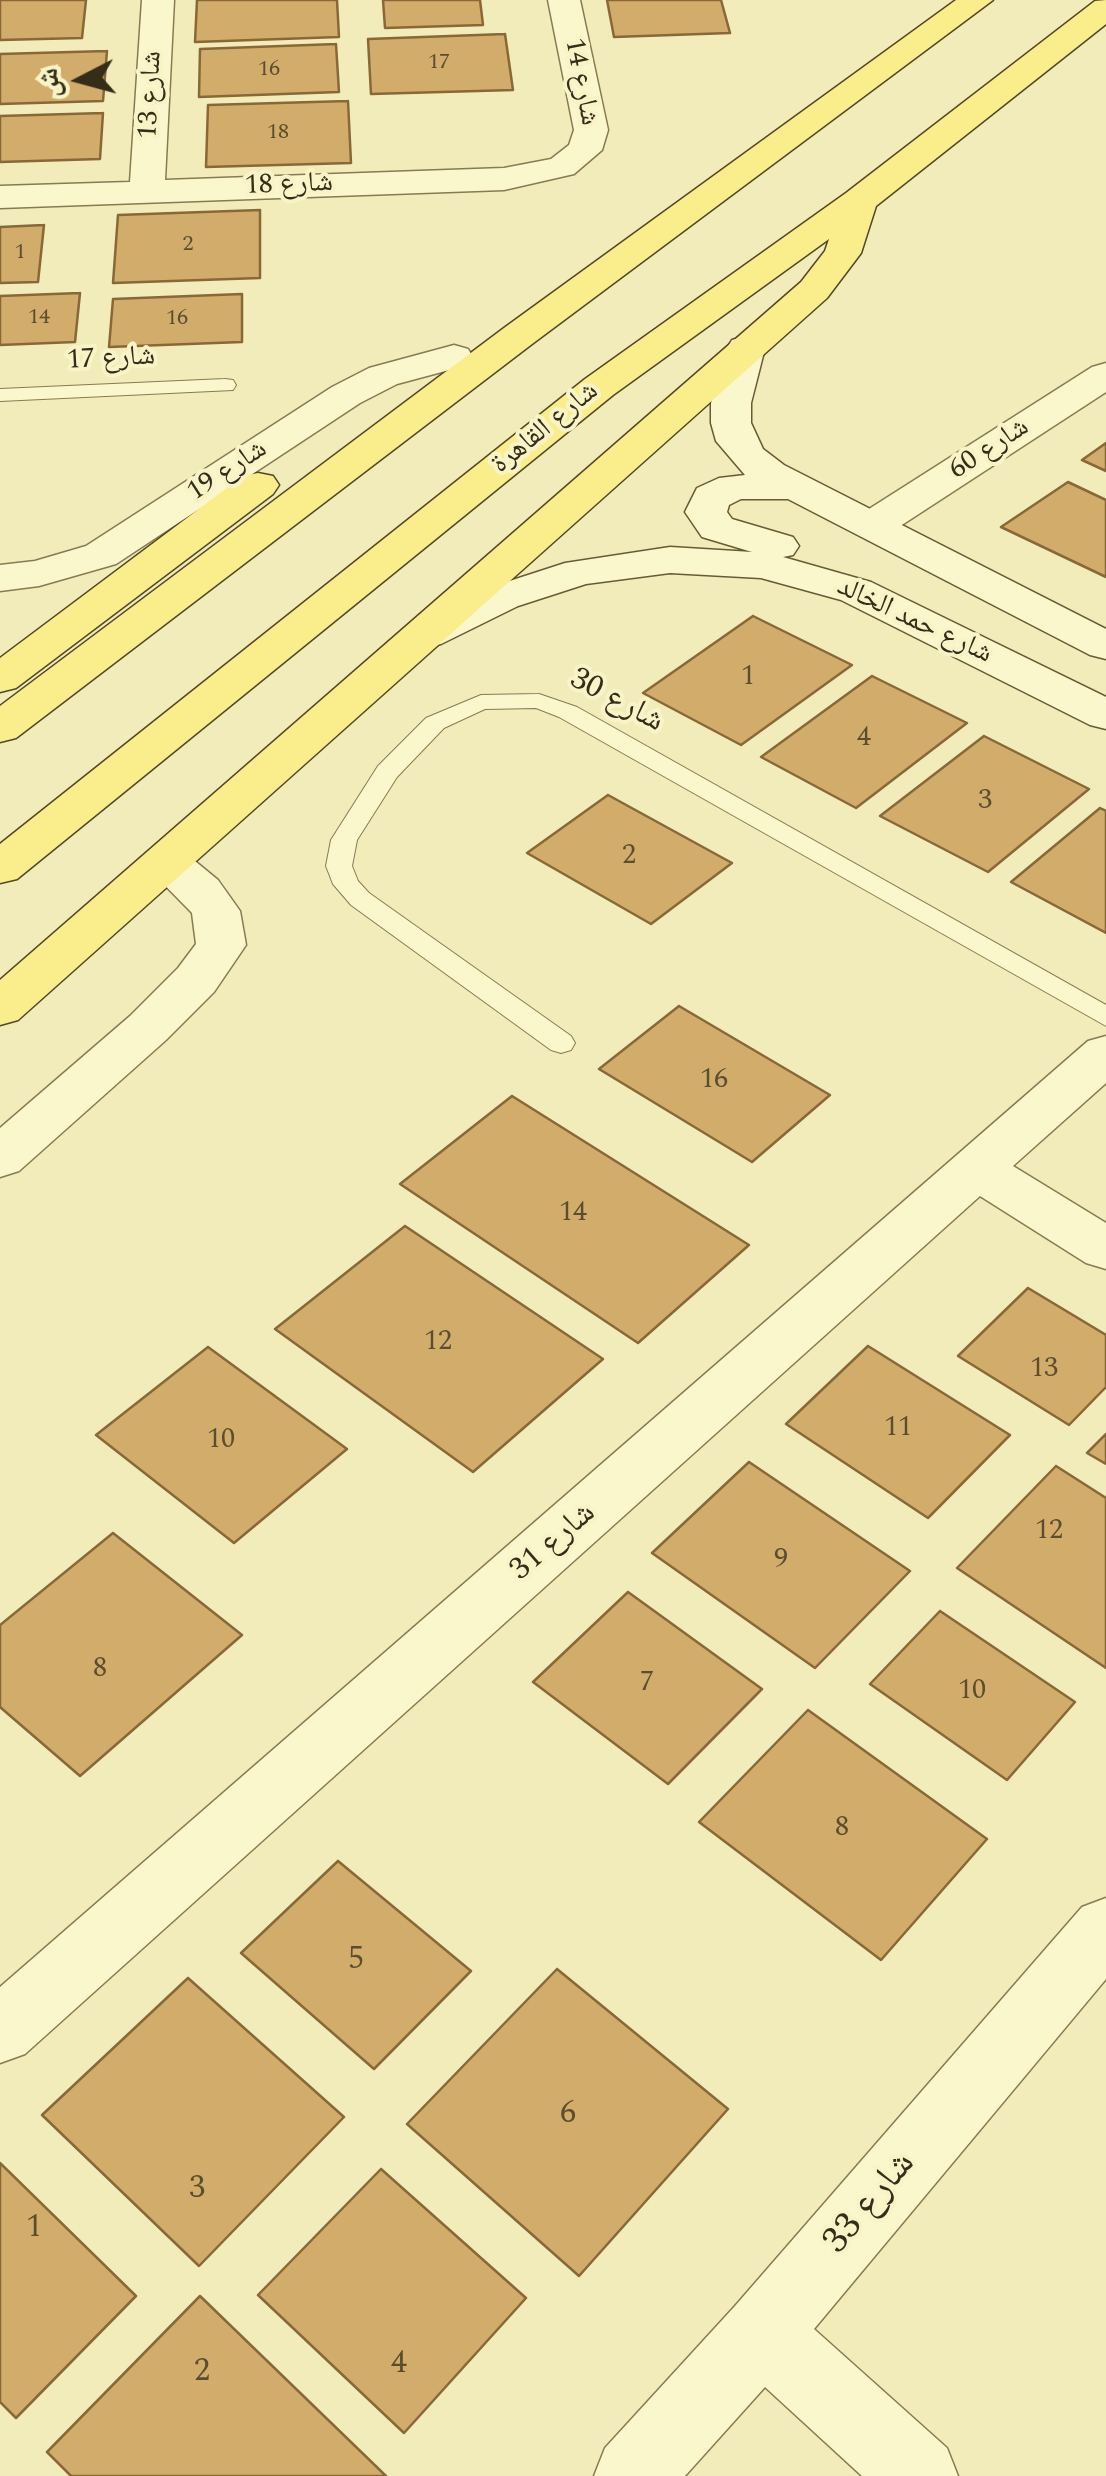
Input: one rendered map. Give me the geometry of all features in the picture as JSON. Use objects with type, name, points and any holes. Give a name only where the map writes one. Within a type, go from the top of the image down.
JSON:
[{"type":"main road","points":[[0,728],[518,336],[977,0]]},
{"type":"main road","name":"شارع القاهرة","points":[[0,868],[599,387],[859,201],[1106,8]]},
{"type":"main road","points":[[0,1008],[831,272],[843,253],[859,201]]},
{"type":"main road","points":[[0,679],[366,404],[454,357],[518,336]]},
{"type":"street","name":"شارع 13","points":[[147,190],[158,0]]},
{"type":"street","name":"شارع 14","points":[[564,0],[591,130],[590,141],[575,159]]},
{"type":"street","name":"شارع 18","points":[[0,197],[504,178],[543,173],[575,159]]},
{"type":"street","name":"شارع حمد الخالد","points":[[746,348],[731,403],[730,423],[736,441],[750,458],[796,487],[1106,646]]},
{"type":"street","name":"شارع 19","points":[[0,578],[39,574],[101,555],[355,390],[406,368],[454,357]]},
{"type":"street","name":"شارع 60","points":[[873,525],[1106,375]]},
{"type":"street","points":[[796,487],[734,487],[712,497],[706,512],[717,528],[728,533],[839,564],[882,592],[897,610]]},
{"type":"street","name":"شارع حمد الخالد","points":[[425,635],[538,584],[595,569],[670,560],[763,564],[856,590],[1106,715]]},
{"type":"street","points":[[0,1158],[148,1028],[196,980],[221,945],[216,911],[201,891],[167,864]]},
{"type":"street","name":"شارع 31","points":[[0,2031],[1106,1054]]},
{"type":"street","points":[[978,1170],[1106,1249]]},
{"type":"street","name":"شارع 33","points":[[633,2476],[762,2333],[1106,1929]]},
{"type":"street","points":[[762,2333],[920,2476]]},
{"type":"lane","name":"شارع 17","points":[[0,395],[225,385]]},
{"type":"lane","name":"شارع 30","points":[[561,1042],[360,899],[346,884],[340,866],[344,840],[387,772],[435,723],[482,702],[529,700],[568,712],[1106,1017]]},
{"type":"building","points":[[0,0],[86,0],[82,38],[0,40]]},
{"type":"building","points":[[197,0],[337,0],[339,37],[195,42]]},
{"type":"building","points":[[383,0],[480,0],[483,25],[385,28]]},
{"type":"building","points":[[607,0],[721,0],[730,33],[614,37]]},
{"type":"building","points":[[505,34],[513,90],[371,94],[368,39]]},
{"type":"building","points":[[336,44],[339,92],[199,97],[200,49]]},
{"type":"building","points":[[107,51],[103,101],[0,104],[0,54]]},
{"type":"building","points":[[348,101],[351,163],[206,167],[208,105]]},
{"type":"building","points":[[103,113],[100,159],[0,162],[0,116]]},
{"type":"building","points":[[260,210],[260,278],[113,283],[118,215]]},
{"type":"building","points":[[44,225],[38,282],[0,283],[0,227]]},
{"type":"building","points":[[80,293],[75,342],[0,345],[0,296]]},
{"type":"building","points":[[242,294],[242,342],[109,347],[113,299]]},
{"type":"building","points":[[1106,443],[1106,471],[1082,460]]},
{"type":"building","points":[[1068,482],[1106,500],[1106,577],[1001,527]]},
{"type":"building","points":[[753,616],[852,665],[741,745],[643,693]]},
{"type":"building","points":[[872,676],[967,723],[856,808],[761,757]]},
{"type":"building","points":[[984,736],[1089,789],[988,872],[880,816]]},
{"type":"building","points":[[608,795],[732,863],[651,924],[527,853]]},
{"type":"building","points":[[1100,808],[1106,811],[1106,933],[1011,882]]},
{"type":"building","points":[[679,1006],[830,1095],[752,1162],[599,1069]]},
{"type":"building","points":[[512,1096],[749,1245],[638,1343],[400,1184]]},
{"type":"building","points":[[405,1226],[603,1359],[473,1472],[275,1329]]},
{"type":"building","points":[[1028,1288],[1106,1335],[1106,1387],[1069,1425],[958,1356]]},
{"type":"building","points":[[868,1346],[1010,1435],[928,1518],[786,1424]]},
{"type":"building","points":[[208,1347],[347,1449],[234,1543],[96,1435]]},
{"type":"building","points":[[1106,1434],[1106,1464],[1087,1453]]},
{"type":"building","points":[[749,1462],[910,1571],[815,1668],[652,1553]]},
{"type":"building","points":[[1056,1466],[1106,1498],[1106,1668],[957,1568]]},
{"type":"building","points":[[113,1533],[242,1635],[80,1776],[0,1707],[0,1625]]},
{"type":"building","points":[[628,1592],[762,1689],[668,1784],[533,1682]]},
{"type":"building","points":[[940,1611],[1075,1702],[1007,1780],[870,1684]]},
{"type":"building","points":[[808,1710],[987,1839],[881,1960],[699,1822]]},
{"type":"building","points":[[338,1861],[471,1971],[374,2069],[241,1953]]},
{"type":"building","points":[[557,1969],[728,2109],[579,2276],[407,2124]]},
{"type":"building","points":[[188,1978],[344,2117],[199,2266],[42,2115]]},
{"type":"building","points":[[0,2163],[136,2296],[16,2418],[0,2402]]},
{"type":"building","points":[[381,2169],[526,2298],[404,2433],[258,2295]]},
{"type":"building","points":[[200,2296],[386,2476],[71,2476],[47,2452]]}]
